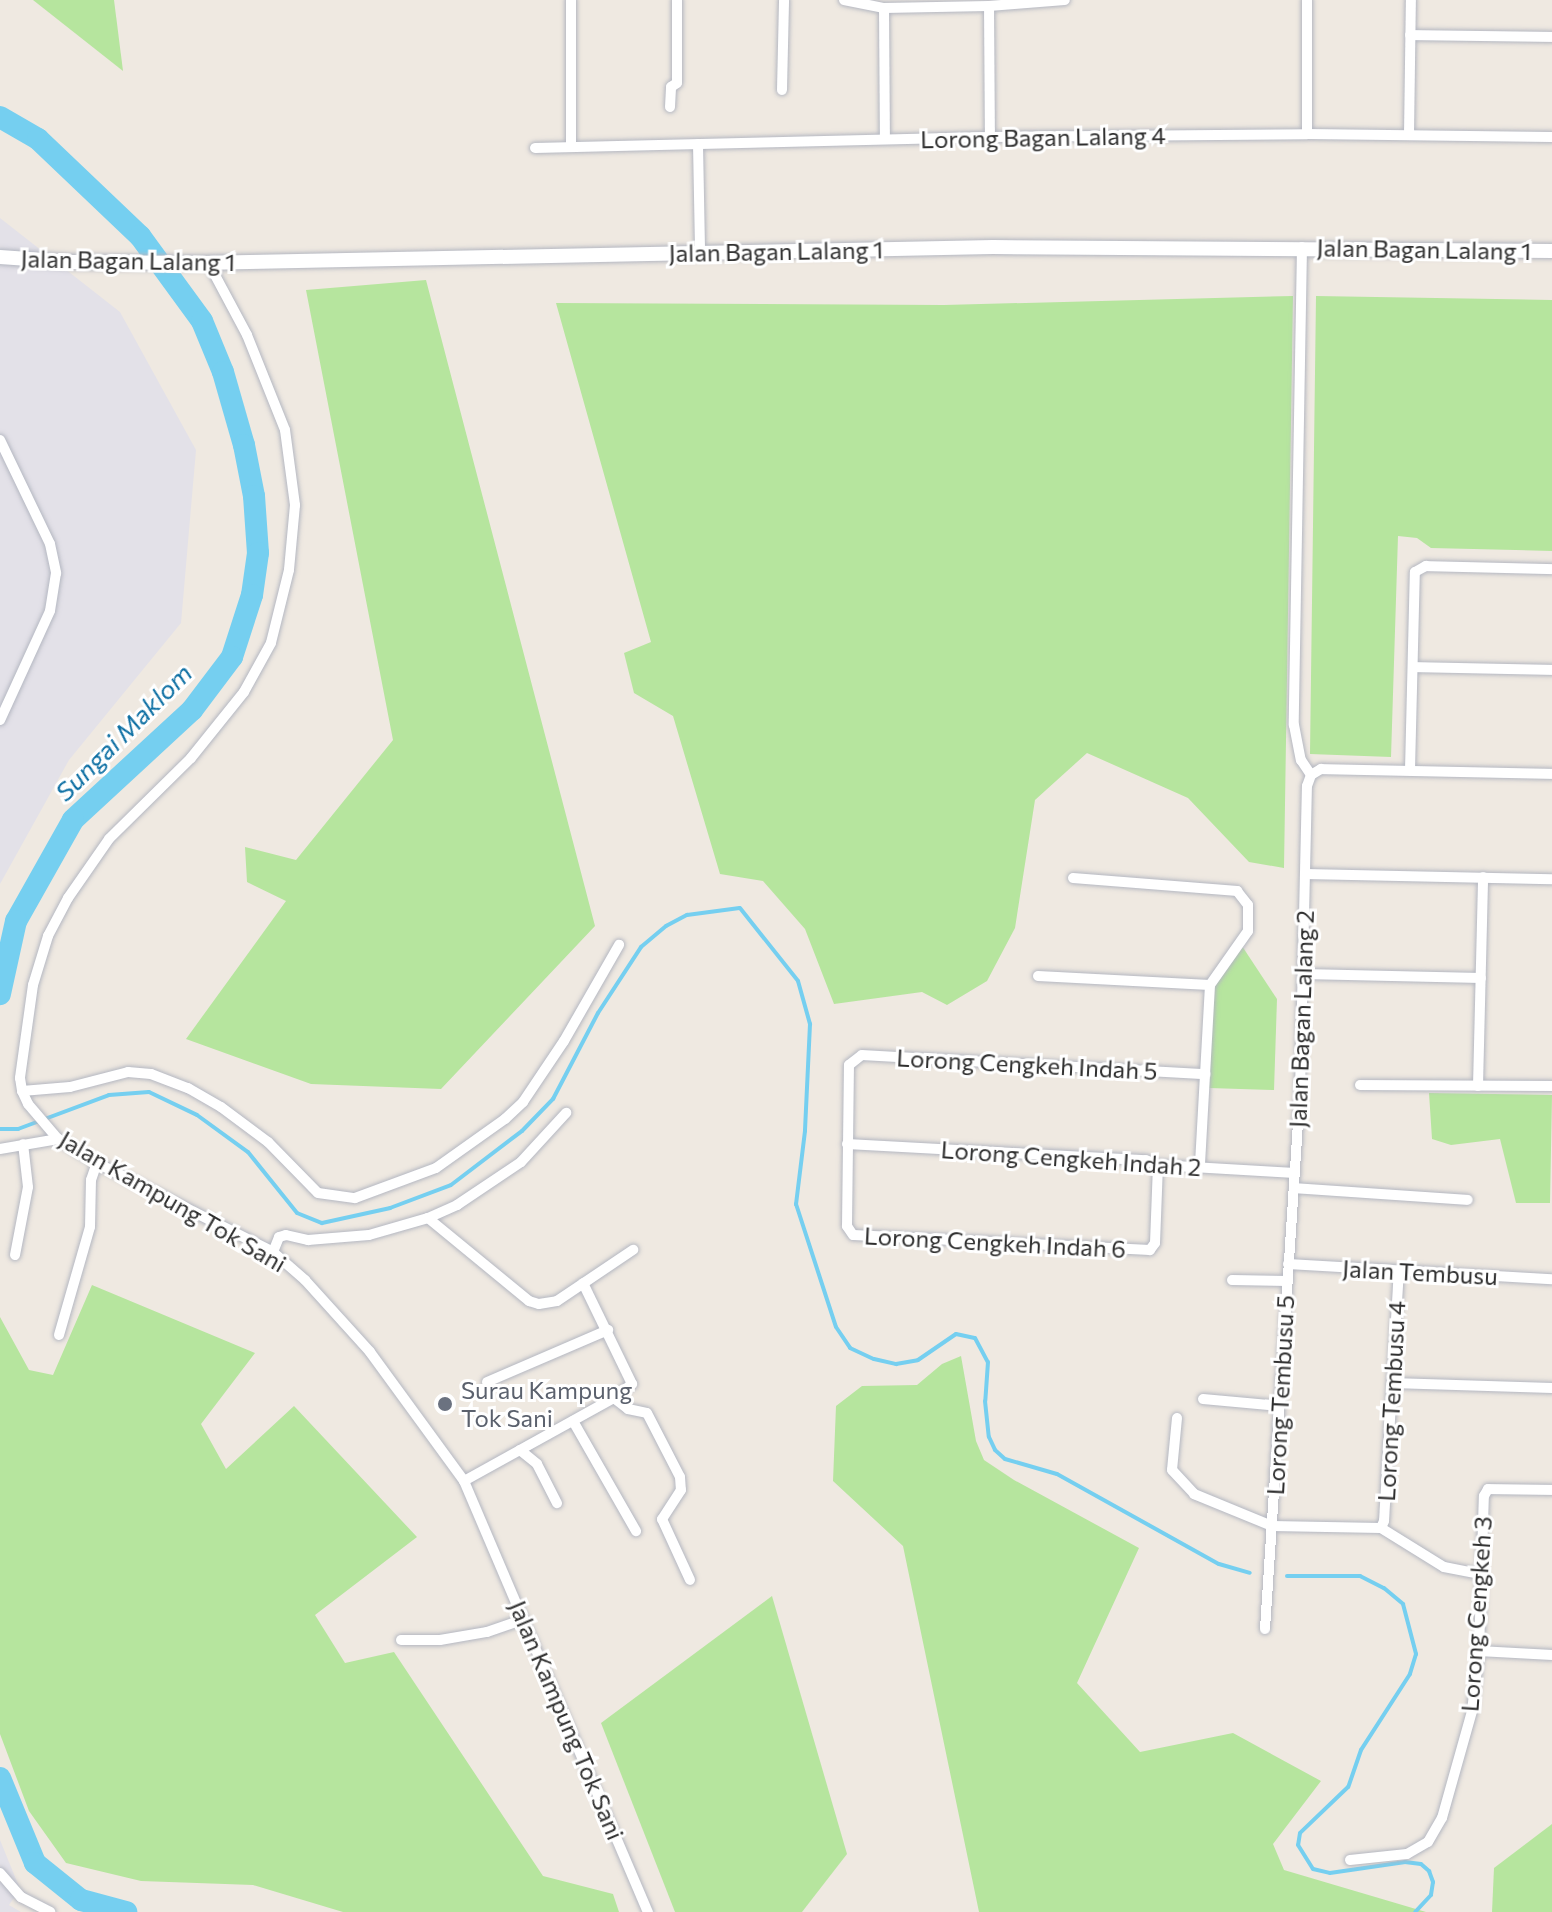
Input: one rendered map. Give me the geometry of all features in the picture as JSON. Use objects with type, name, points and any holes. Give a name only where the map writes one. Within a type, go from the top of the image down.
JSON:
[{"type":"main road","name":"Jalan Bagan Lalang 1","points":[[0,257],[131,263],[700,252],[1302,247],[1552,251]]},
{"type":"street","points":[[571,0],[571,146]]},
{"type":"street","points":[[670,107],[671,87],[677,83],[677,0]]},
{"type":"street","points":[[782,90],[784,0]]},
{"type":"street","points":[[844,0],[884,8],[989,6],[1065,0]]},
{"type":"street","points":[[1307,0],[1307,134]]},
{"type":"street","points":[[1409,135],[1411,0]]},
{"type":"street","points":[[989,6],[990,137]]},
{"type":"street","points":[[884,8],[885,139]]},
{"type":"street","points":[[1410,35],[1552,37]]},
{"type":"street","name":"Lorong Bagan Lalang 4","points":[[535,148],[990,137],[1307,134],[1552,137]]},
{"type":"street","points":[[698,144],[700,252]]},
{"type":"street","points":[[1302,247],[1294,725],[1301,760],[1311,775],[1321,769],[1552,774]]},
{"type":"street","name":"Jalan Kampung Tok Sani","points":[[205,262],[247,335],[285,430],[295,505],[289,570],[271,643],[244,692],[191,758],[109,839],[68,898],[48,936],[33,985],[20,1078],[22,1091],[28,1104],[56,1136],[97,1163],[273,1252],[305,1280],[370,1352],[464,1481],[648,1912]]},
{"type":"street","points":[[0,440],[50,544],[56,573],[50,611],[0,720]]},
{"type":"street","points":[[1410,770],[1415,572],[1426,566],[1552,569]]},
{"type":"street","points":[[1414,667],[1552,670]]},
{"type":"street","name":"Jalan Bagan Lalang 2","points":[[1288,1264],[1303,974],[1307,786],[1311,775]]},
{"type":"street","points":[[1305,874],[1552,879]]},
{"type":"street","points":[[1478,1086],[1483,877]]},
{"type":"street","points":[[1073,878],[1237,891],[1248,905],[1248,931],[1210,985],[1200,1166]]},
{"type":"street","points":[[22,1091],[70,1087],[128,1072],[151,1074],[188,1088],[221,1107],[268,1142],[318,1193],[355,1198],[436,1168],[505,1119],[523,1102],[564,1041],[619,945]]},
{"type":"street","points":[[1303,974],[1481,978]]},
{"type":"street","points":[[1038,976],[1210,985]]},
{"type":"street","name":"Lorong Cengkeh Indah 5","points":[[847,1144],[848,1070],[852,1061],[862,1055],[1205,1074]]},
{"type":"street","points":[[1360,1085],[1552,1086]]},
{"type":"street","points":[[273,1252],[279,1237],[286,1235],[308,1240],[337,1240],[369,1235],[428,1218],[457,1205],[521,1162],[566,1113]]},
{"type":"street","points":[[0,1149],[56,1136]]},
{"type":"street","points":[[15,1255],[28,1187],[23,1144]]},
{"type":"street","name":"Lorong Cengkeh Indah 2","points":[[847,1144],[1146,1160],[1158,1165],[1295,1173]]},
{"type":"street","name":"Lorong Cengkeh Indah 6","points":[[847,1144],[848,1231],[863,1237],[1150,1250],[1155,1243],[1158,1165]]},
{"type":"street","points":[[59,1335],[90,1227],[91,1180],[97,1163]]},
{"type":"street","points":[[1294,1188],[1468,1200]]},
{"type":"street","points":[[428,1218],[529,1301],[557,1301],[633,1250]]},
{"type":"street","name":"Jalan Tembusu","points":[[1288,1264],[1552,1279]]},
{"type":"street","name":"Lorong Tembusu 5","points":[[1265,1629],[1288,1264]]},
{"type":"street","name":"Lorong Tembusu 4","points":[[1381,1528],[1384,1521],[1399,1272]]},
{"type":"street","points":[[1232,1280],[1287,1281]]},
{"type":"street","points":[[464,1481],[614,1398],[632,1384],[583,1283]]},
{"type":"street","points":[[487,1382],[608,1330]]},
{"type":"street","points":[[1392,1383],[1552,1388]]},
{"type":"street","points":[[614,1398],[628,1409],[647,1413],[680,1477],[681,1490],[662,1519],[690,1580]]},
{"type":"street","points":[[1203,1399],[1280,1406]]},
{"type":"street","points":[[1177,1418],[1172,1470],[1194,1494],[1272,1526],[1381,1528],[1444,1567],[1480,1574]]},
{"type":"street","points":[[573,1421],[636,1531]]},
{"type":"street","points":[[520,1450],[537,1464],[557,1503]]},
{"type":"street","name":"Lorong Cengkeh 3","points":[[1350,1860],[1407,1854],[1428,1842],[1442,1818],[1472,1711],[1479,1651],[1484,1496],[1488,1489],[1552,1490]]},
{"type":"street","points":[[401,1640],[440,1640],[487,1632],[524,1619]]},
{"type":"street","points":[[1479,1651],[1552,1655]]},
{"type":"street","points":[[0,1873],[21,1897],[50,1912]]},
{"type":"shaded area","points":[[0,218],[120,312],[196,450],[181,623],[69,760],[0,884]]},
{"type":"shaded area","points":[[0,1840],[20,1889],[9,1905],[21,1912],[0,1912]]},
{"type":"green space","points":[[33,0],[114,0],[123,71]]},
{"type":"green space","points":[[426,280],[595,926],[441,1089],[311,1084],[186,1039],[286,901],[247,882],[245,847],[296,860],[393,740],[306,290]]},
{"type":"green space","points":[[1293,296],[1284,868],[1249,862],[1188,798],[1087,753],[1035,800],[1015,928],[987,981],[947,1005],[922,992],[834,1004],[805,929],[763,881],[720,874],[673,716],[634,693],[624,653],[651,642],[556,303],[944,305]]},
{"type":"green space","points":[[1316,296],[1552,300],[1552,551],[1431,548],[1417,538],[1398,536],[1391,757],[1310,754]]},
{"type":"green space","points":[[1242,946],[1277,999],[1274,1090],[1209,1088],[1214,987]]},
{"type":"green space","points":[[1429,1093],[1552,1095],[1550,1203],[1516,1203],[1500,1139],[1451,1145],[1432,1139]]},
{"type":"green space","points":[[92,1285],[255,1353],[201,1424],[226,1469],[294,1406],[417,1537],[315,1615],[345,1663],[394,1652],[543,1876],[613,1894],[619,1912],[343,1912],[253,1885],[141,1881],[66,1863],[29,1811],[0,1734],[0,1317],[29,1370],[53,1375]]},
{"type":"green space","points":[[961,1356],[976,1441],[984,1460],[1014,1480],[1139,1548],[1077,1683],[1140,1752],[1233,1733],[1321,1781],[1273,1844],[1284,1870],[1426,1912],[979,1912],[903,1546],[833,1481],[836,1406],[862,1386],[917,1385],[942,1364]]},
{"type":"green space","points":[[772,1596],[847,1854],[802,1912],[675,1912],[601,1723]]},
{"type":"green space","points":[[1552,1824],[1552,1912],[1492,1912],[1494,1868]]},
{"type":"waterway","name":"Sungai Maklom","points":[[0,117],[38,139],[140,236],[202,321],[223,372],[244,445],[254,496],[258,553],[252,595],[232,657],[192,710],[73,820],[16,921],[0,994]]},
{"type":"waterway","points":[[0,1129],[18,1129],[109,1095],[149,1092],[197,1115],[248,1152],[297,1213],[322,1223],[390,1208],[451,1185],[522,1131],[553,1099],[598,1013],[641,947],[666,926],[687,915],[740,908],[798,981],[810,1024],[805,1131],[796,1204],[836,1327],[850,1348],[874,1359],[896,1364],[918,1360],[956,1334],[975,1338],[988,1362],[985,1401],[989,1437],[995,1450],[1005,1459],[1057,1474],[1219,1564],[1250,1573]]},
{"type":"waterway","points":[[1287,1576],[1360,1576],[1384,1588],[1403,1604],[1416,1654],[1410,1674],[1361,1750],[1348,1787],[1300,1833],[1298,1845],[1313,1869],[1330,1873],[1405,1862],[1421,1864],[1429,1871],[1433,1882],[1431,1895],[1415,1912]]},
{"type":"waterway","name":"Sungai Maklom","points":[[0,1778],[35,1863],[81,1900],[126,1912]]},
{"type":"place","name":"Surau Kampung Tok Sani","points":[[445,1404]]}]
